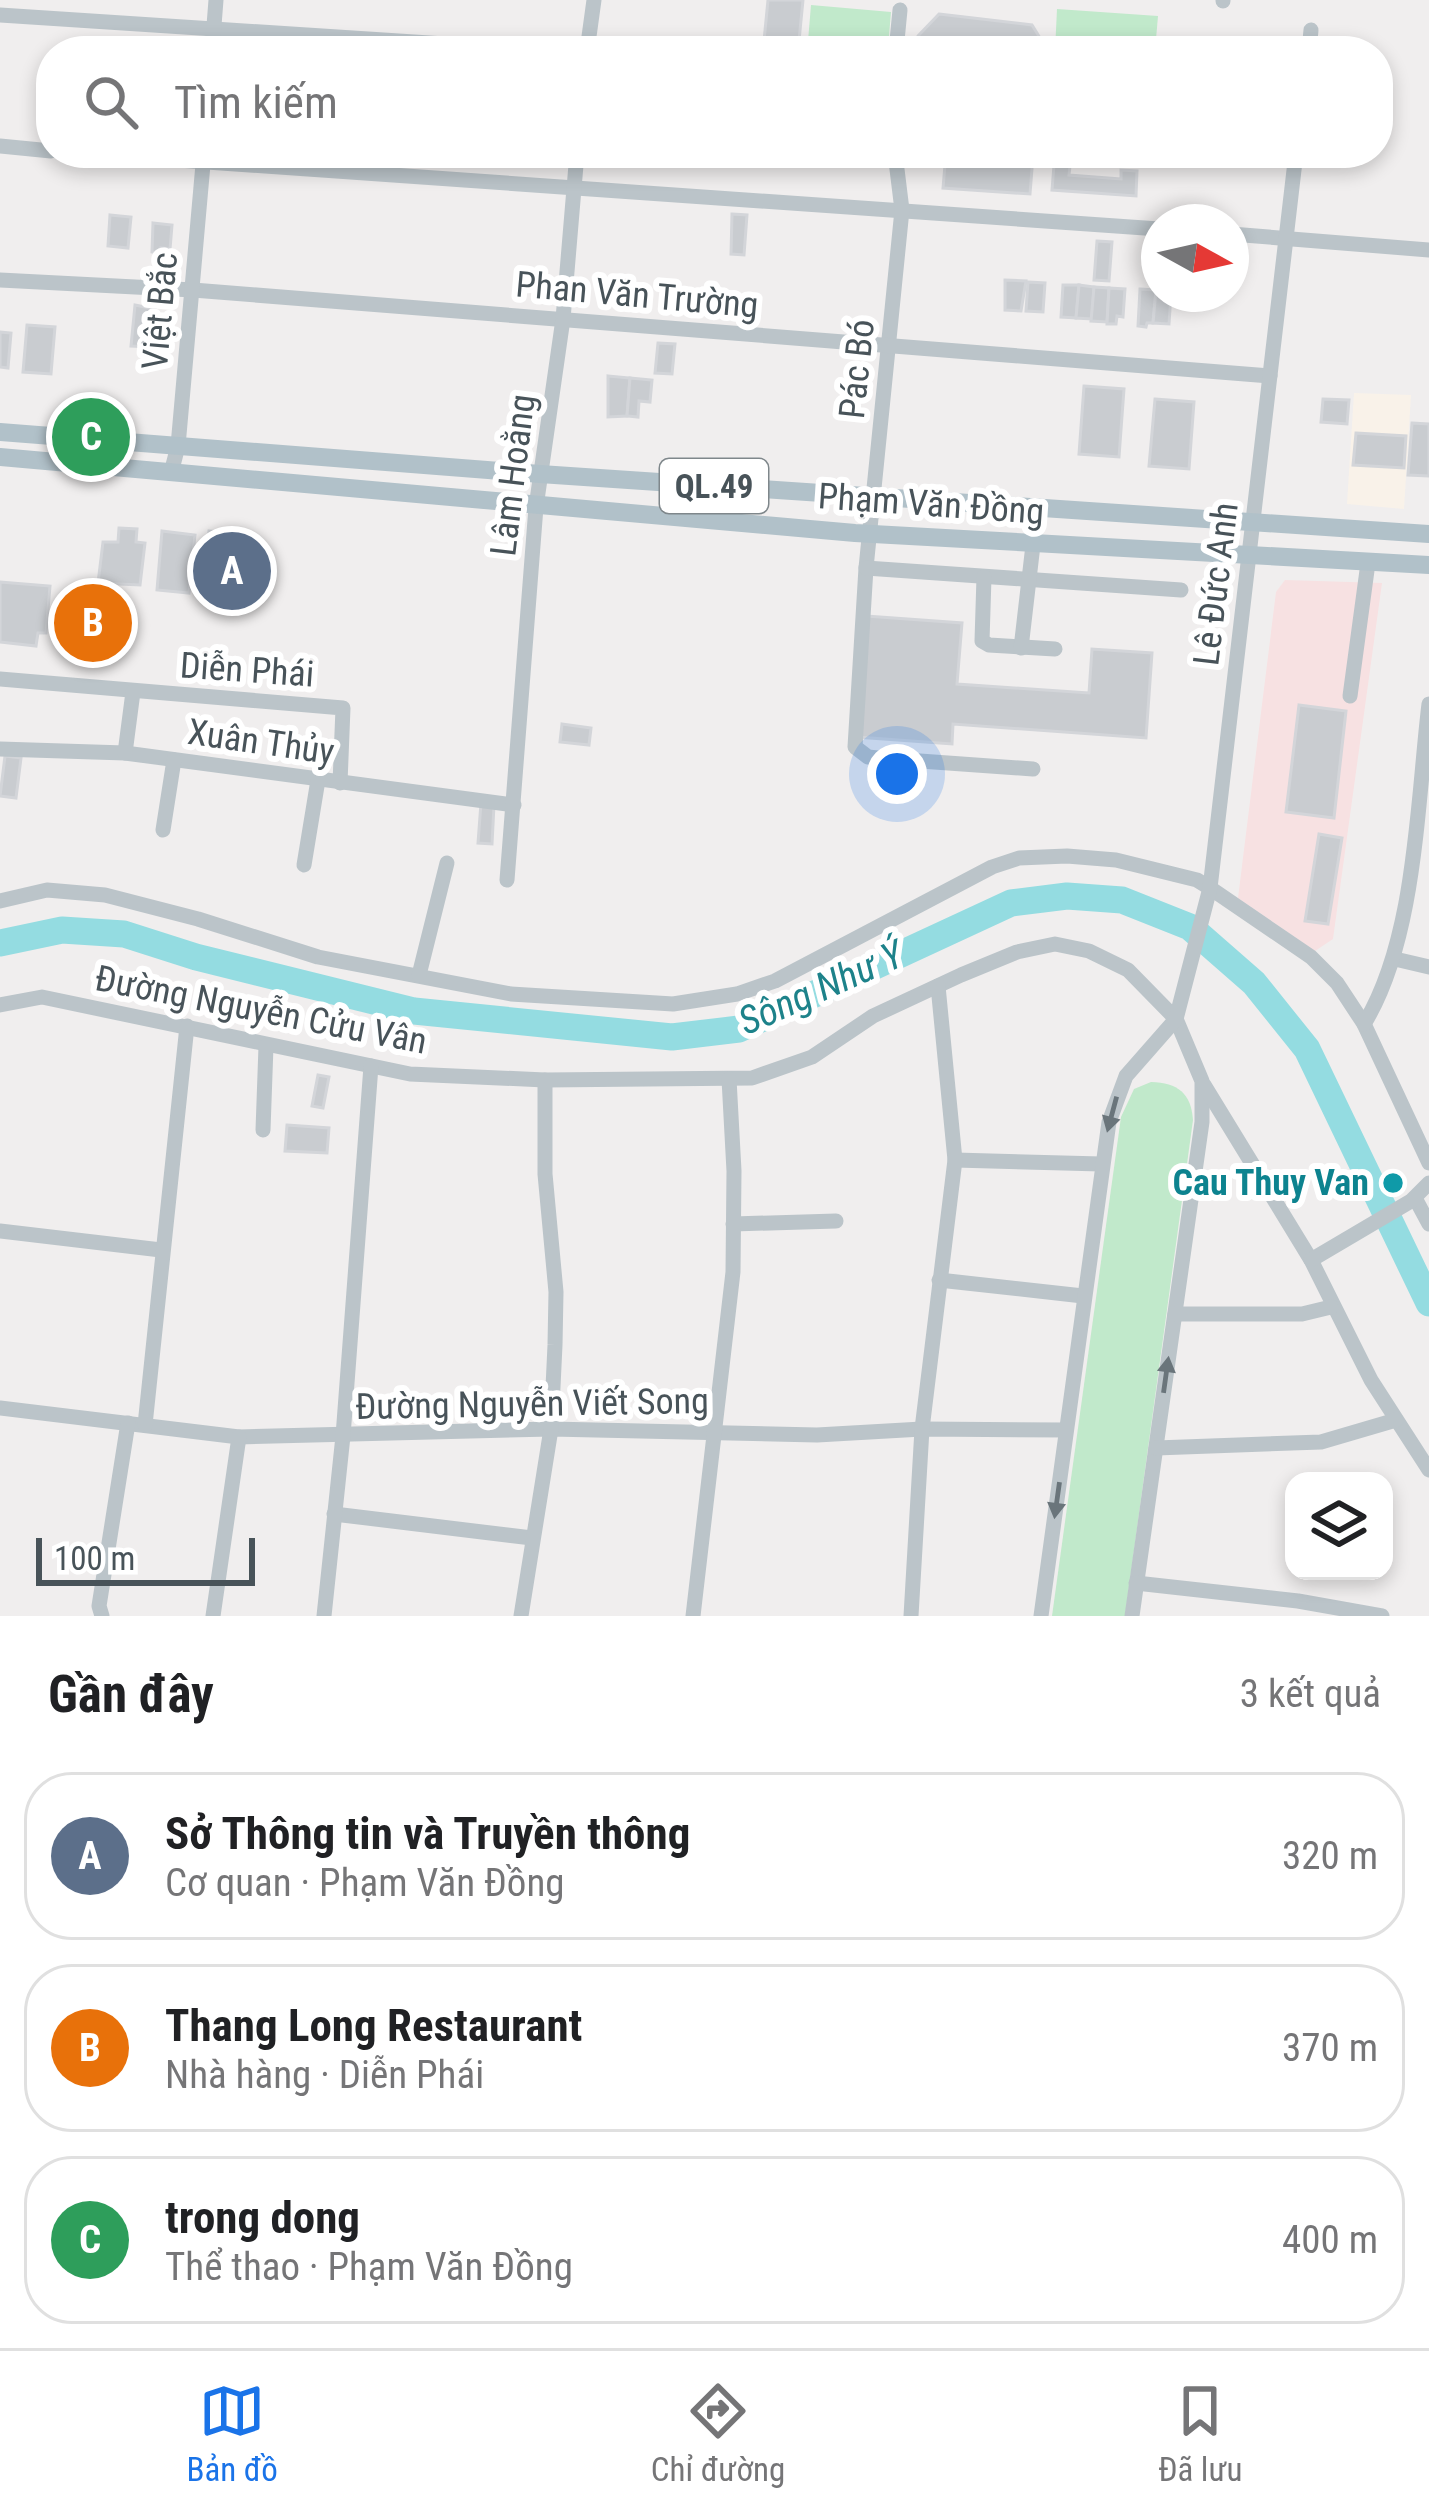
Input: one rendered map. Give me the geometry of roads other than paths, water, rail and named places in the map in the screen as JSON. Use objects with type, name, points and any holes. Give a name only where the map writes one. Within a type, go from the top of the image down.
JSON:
[{"type":"main road","name":"Phạm Văn Đồng","points":[[0,432],[1429,534]]},
{"type":"main road","name":"Phạm Văn Đồng","points":[[0,458],[870,533],[1429,565]]},
{"type":"street","points":[[213,36],[215,0]]},
{"type":"street","points":[[589,36],[594,0]]},
{"type":"street","points":[[897,36],[900,10]]},
{"type":"street","points":[[0,15],[284,36]]},
{"type":"street","points":[[1310,36],[1311,31]]},
{"type":"street","points":[[0,146],[36,150]]},
{"type":"street","name":"Việt Bắc","points":[[171,473],[178,446],[202,168]]},
{"type":"street","points":[[340,168],[1141,228]]},
{"type":"street","name":"Lâm Hoằng","points":[[507,880],[536,507],[563,319],[576,168]]},
{"type":"street","name":"Pác Bó","points":[[897,168],[902,210],[866,568],[855,747],[868,757],[1033,769]]},
{"type":"street","name":"Lê Đức Anh","points":[[1041,1616],[1109,1122],[1126,1076],[1176,1019],[1210,888],[1294,168]]},
{"type":"street","points":[[1249,236],[1429,250]]},
{"type":"street","name":"Phan Văn Trường","points":[[0,280],[193,290],[1270,376]]},
{"type":"street","points":[[1021,648],[1033,545]]},
{"type":"street","points":[[1350,696],[1368,563]]},
{"type":"street","points":[[866,568],[1181,590]]},
{"type":"street","points":[[984,577],[982,641],[1055,649]]},
{"type":"street","name":"Diễn Phái","points":[[0,679],[343,708],[340,783]]},
{"type":"street","points":[[125,753],[133,692]]},
{"type":"street","points":[[1364,1024],[1380,999],[1395,959],[1429,704]]},
{"type":"street","name":"Xuân Thủy","points":[[0,749],[125,753],[514,805]]},
{"type":"street","points":[[163,830],[174,760]]},
{"type":"street","points":[[304,865],[318,780]]},
{"type":"street","points":[[0,901],[47,890],[105,896],[318,957],[511,994],[674,1004],[737,994],[775,980],[971,876],[1019,858],[1116,860],[1197,880],[1311,957],[1337,982],[1364,1024],[1429,1163]]},
{"type":"street","points":[[419,975],[447,863]]},
{"type":"street","name":"Đường Nguyễn Cửu Vân","points":[[0,1005],[42,997],[410,1074],[545,1080],[752,1078],[812,1057],[873,1016],[938,986],[1017,952],[1055,944],[1089,951],[1128,970],[1176,1019]]},
{"type":"street","points":[[1395,959],[1429,967]]},
{"type":"street","points":[[911,1616],[922,1429],[956,1160],[938,986]]},
{"type":"street","points":[[1176,1019],[1202,1081],[1311,1260],[1331,1306],[1429,1470]]},
{"type":"street","points":[[102,1616],[99,1606],[136,1424],[187,1026]]},
{"type":"street","points":[[263,1130],[266,1046]]},
{"type":"street","points":[[323,1616],[344,1436],[371,1066]]},
{"type":"street","points":[[693,1616],[733,1272],[729,1078]]},
{"type":"street","points":[[521,1616],[551,1429],[556,1292],[544,1174],[545,1080]]},
{"type":"street","points":[[1132,1616],[1202,1122],[1202,1081]]},
{"type":"street","points":[[956,1160],[1101,1164]]},
{"type":"street","points":[[1311,1260],[1413,1200],[1429,1183]]},
{"type":"street","points":[[1413,1200],[1429,1224]]},
{"type":"street","points":[[734,1224],[836,1220]]},
{"type":"street","points":[[0,1231],[161,1250]]},
{"type":"street","points":[[939,1280],[1083,1296]]},
{"type":"street","points":[[1175,1314],[1302,1314],[1331,1306]]},
{"type":"street","name":"Đường Nguyễn Viết Song","points":[[0,1408],[239,1437],[551,1429],[817,1435],[922,1429],[1066,1430]]},
{"type":"street","points":[[1156,1448],[1321,1442],[1396,1420]]},
{"type":"street","points":[[213,1616],[239,1437]]},
{"type":"street","points":[[334,1514],[532,1538]]},
{"type":"street","points":[[1136,1583],[1382,1616]]},
{"type":"waterway","name":"Sông Như Ý","points":[[0,943],[62,930],[124,934],[196,957],[414,1011],[672,1037],[739,1029],[1011,903],[1067,896],[1122,900],[1190,927],[1254,983],[1307,1049],[1429,1303]]},
{"type":"place","name":"trong dong","points":[[91,437]]},
{"type":"place","name":"Sở Thông tin và Truyền thông","points":[[232,571]]},
{"type":"place","name":"Thang Long Restaurant","points":[[93,623]]},
{"type":"place","name":"Cau Thuy Van","points":[[1393,1183]]}]
